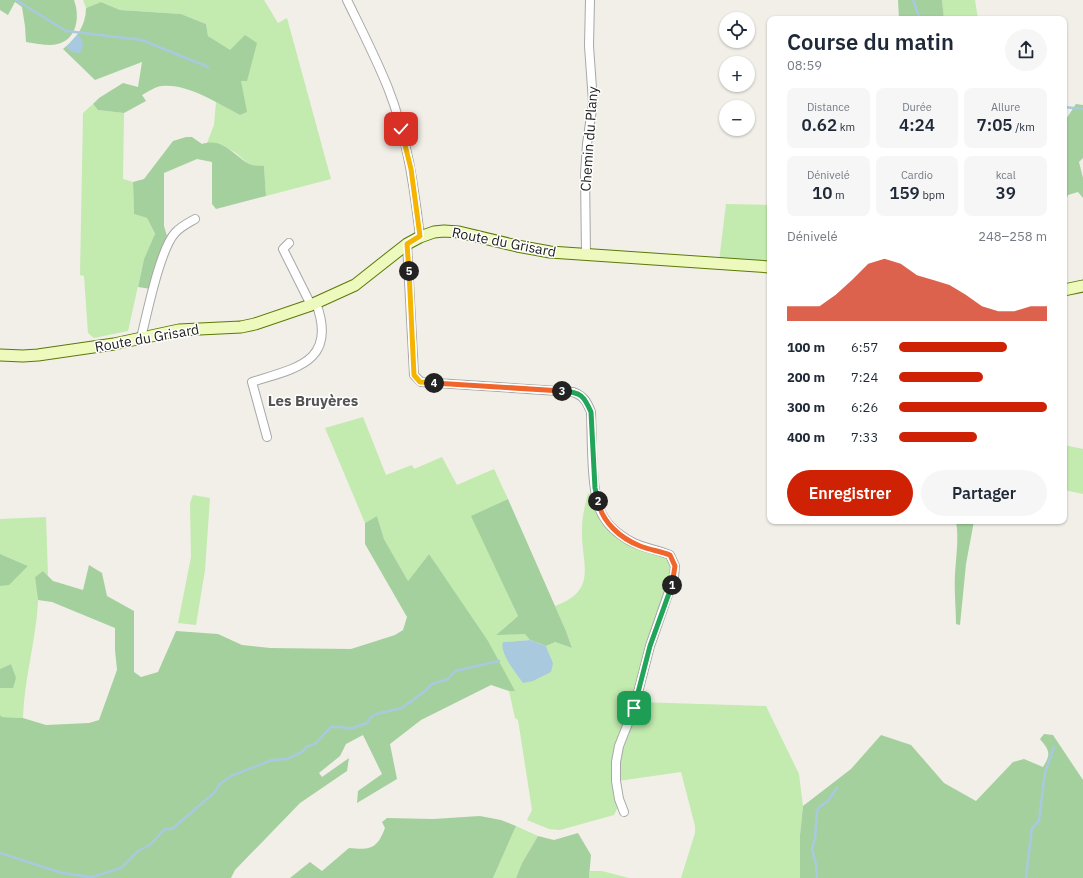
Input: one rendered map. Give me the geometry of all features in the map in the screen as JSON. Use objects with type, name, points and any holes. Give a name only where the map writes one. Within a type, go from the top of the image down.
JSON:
[{"type":"street","points":[[347,0],[388,89],[401,129],[411,169],[420,236]]},
{"type":"street","name":"Chemin du Plany","points":[[586,255],[585,174],[587,144],[593,102],[589,46],[590,0]]},
{"type":"street","points":[[141,338],[169,241],[178,230],[195,219]]},
{"type":"street","name":"Route du Grisard","points":[[0,355],[38,355],[91,348],[179,330],[241,327],[279,317],[313,304],[355,285],[407,244],[420,236],[444,231],[459,232],[534,250],[586,255],[767,267]]},
{"type":"street","points":[[267,437],[252,382],[299,367],[313,357],[320,343],[322,334],[320,315],[283,249],[289,243]]},
{"type":"street","points":[[407,244],[414,375],[420,382],[573,392],[581,395],[586,401],[591,412],[595,488],[599,510],[608,524],[616,532],[640,546],[670,555],[675,566],[674,577],[650,646],[634,708],[619,746],[616,762],[616,781],[619,799],[624,812]]},
{"type":"street","points":[[1067,289],[1083,286]]},
{"type":"green space","points":[[0,0],[74,0],[77,15],[74,29],[66,40],[59,44],[48,45],[26,42],[22,7],[15,2],[8,15],[0,10]]},
{"type":"green space","points":[[83,0],[264,0],[278,23],[287,18],[331,179],[266,196],[264,166],[250,165],[236,153],[224,146],[207,143],[214,125],[216,102],[240,115],[230,51],[208,36],[206,24],[181,14],[120,10],[101,2],[86,8]]},
{"type":"green space","points":[[898,0],[942,0],[944,16],[899,16]]},
{"type":"green space","points":[[942,0],[975,0],[978,16],[944,16]]},
{"type":"green space","points":[[101,2],[120,10],[181,14],[206,24],[208,36],[230,50],[245,35],[257,43],[247,81],[241,81],[247,112],[240,115],[202,95],[172,86],[162,86],[152,89],[142,95],[146,101],[124,113],[98,110],[93,104],[99,98],[123,83],[138,87],[142,62],[95,80],[63,49],[80,31],[86,14],[86,8]]},
{"type":"green space","points":[[93,104],[98,110],[124,113],[123,179],[133,182],[134,214],[147,218],[155,235],[144,259],[128,331],[94,338],[88,333],[84,276],[80,275],[83,113]]},
{"type":"green space","points":[[1076,104],[1083,105],[1083,158],[1079,162],[1083,178],[1083,198],[1078,192],[1068,195],[1067,198],[1067,118]]},
{"type":"green space","points":[[186,137],[192,137],[202,144],[209,142],[222,145],[249,164],[264,166],[266,196],[216,209],[212,204],[212,162],[197,159],[164,173],[164,226],[167,236],[151,289],[138,287],[144,259],[155,234],[147,218],[134,214],[133,182],[144,179],[173,141]]},
{"type":"green space","points":[[726,204],[767,205],[767,263],[719,261]]},
{"type":"green space","points":[[363,417],[386,475],[412,465],[414,469],[442,457],[457,485],[494,469],[508,499],[472,516],[518,616],[497,634],[525,633],[530,640],[503,642],[553,663],[546,646],[555,642],[572,648],[555,606],[569,600],[578,592],[583,584],[585,565],[582,542],[582,524],[588,493],[591,495],[601,523],[615,534],[664,556],[668,561],[671,568],[671,577],[626,719],[614,750],[612,780],[617,809],[614,815],[560,830],[549,829],[527,820],[532,810],[518,720],[515,718],[509,691],[514,691],[429,554],[408,581],[384,539],[377,516],[365,523],[325,428]]},
{"type":"green space","points":[[1067,446],[1083,449],[1083,494],[1067,491]]},
{"type":"green space","points":[[193,495],[210,498],[205,570],[196,625],[178,623],[191,557],[190,503]]},
{"type":"green space","points":[[508,499],[572,648],[555,642],[546,646],[530,640],[525,634],[496,635],[518,616],[471,516]]},
{"type":"green space","points":[[377,516],[384,539],[408,581],[429,554],[488,641],[515,691],[509,691],[491,685],[421,720],[390,744],[397,779],[357,803],[358,791],[382,774],[363,735],[346,744],[340,756],[319,773],[322,777],[349,758],[347,771],[300,803],[235,870],[231,878],[0,878],[0,715],[2,717],[23,718],[46,725],[89,723],[99,720],[117,670],[115,628],[52,602],[38,600],[35,577],[43,571],[53,581],[83,590],[89,565],[102,573],[107,596],[134,611],[134,672],[141,677],[158,672],[176,631],[218,634],[242,645],[270,648],[351,649],[395,635],[403,630],[407,617],[365,544],[365,523]]},
{"type":"green space","points":[[46,517],[48,576],[43,571],[35,577],[38,599],[37,617],[25,689],[23,718],[2,717],[0,715],[0,688],[13,688],[11,664],[0,669],[0,586],[9,584],[28,566],[0,554],[0,519]]},
{"type":"green space","points":[[956,524],[973,524],[966,564],[960,625],[956,624],[955,580]]},
{"type":"green space","points":[[0,554],[28,566],[9,585],[0,586]]},
{"type":"green space","points":[[11,664],[16,678],[13,688],[0,688],[0,669]]},
{"type":"green space","points":[[638,702],[766,706],[799,774],[803,806],[800,835],[800,878],[681,878],[695,833],[695,826],[681,772],[618,781],[620,750]]},
{"type":"green space","points":[[1044,734],[1053,735],[1083,780],[1083,878],[800,878],[800,835],[803,806],[851,769],[881,735],[911,745],[944,783],[976,801],[1013,762],[1024,759],[1043,767],[1048,756],[1046,747],[1040,739]]},
{"type":"green space","points":[[480,816],[501,820],[516,826],[493,878],[290,878],[310,862],[322,871],[349,848],[363,849],[372,847],[382,835],[385,828],[382,822],[387,818],[433,819]]},
{"type":"green space","points":[[516,826],[538,836],[522,863],[516,878],[493,878]]},
{"type":"green space","points":[[578,833],[591,855],[589,878],[516,878],[522,863],[538,836],[554,840]]},
{"type":"green space","points":[[590,871],[602,871],[629,878],[589,878]]},
{"type":"water","points":[[78,34],[83,43],[80,53],[76,53],[72,52],[66,47]]},
{"type":"water","points":[[530,640],[546,646],[553,663],[551,672],[533,681],[523,683],[506,657],[502,647],[503,642]]},
{"type":"waterway","points":[[16,0],[66,31],[142,40],[208,67]]},
{"type":"waterway","points":[[913,0],[919,16]]},
{"type":"waterway","points":[[1067,107],[1083,109]]},
{"type":"waterway","points":[[0,853],[62,873],[92,877],[121,868],[138,851],[150,845],[165,829],[172,829],[215,792],[220,784],[231,776],[272,760],[287,759],[302,752],[306,747],[315,744],[331,727],[342,727],[349,729],[367,723],[371,717],[376,714],[402,708],[432,684],[448,679],[455,671],[499,661]]},
{"type":"waterway","points":[[1026,878],[1032,828],[1039,821],[1045,773],[1054,747]]},
{"type":"waterway","points":[[817,878],[816,864],[812,849],[815,839],[817,812],[819,807],[828,801],[837,788]]},
{"type":"district","name":"Les Bruyères","points":[[313,401]]},
{"type":"route","points":[[401,129],[411,169],[420,236],[407,244],[414,375],[420,382],[573,392],[581,395],[586,401],[591,412],[595,488],[599,510],[608,524],[616,532],[640,546],[670,555],[675,566],[674,577],[650,646],[634,708]]}]
